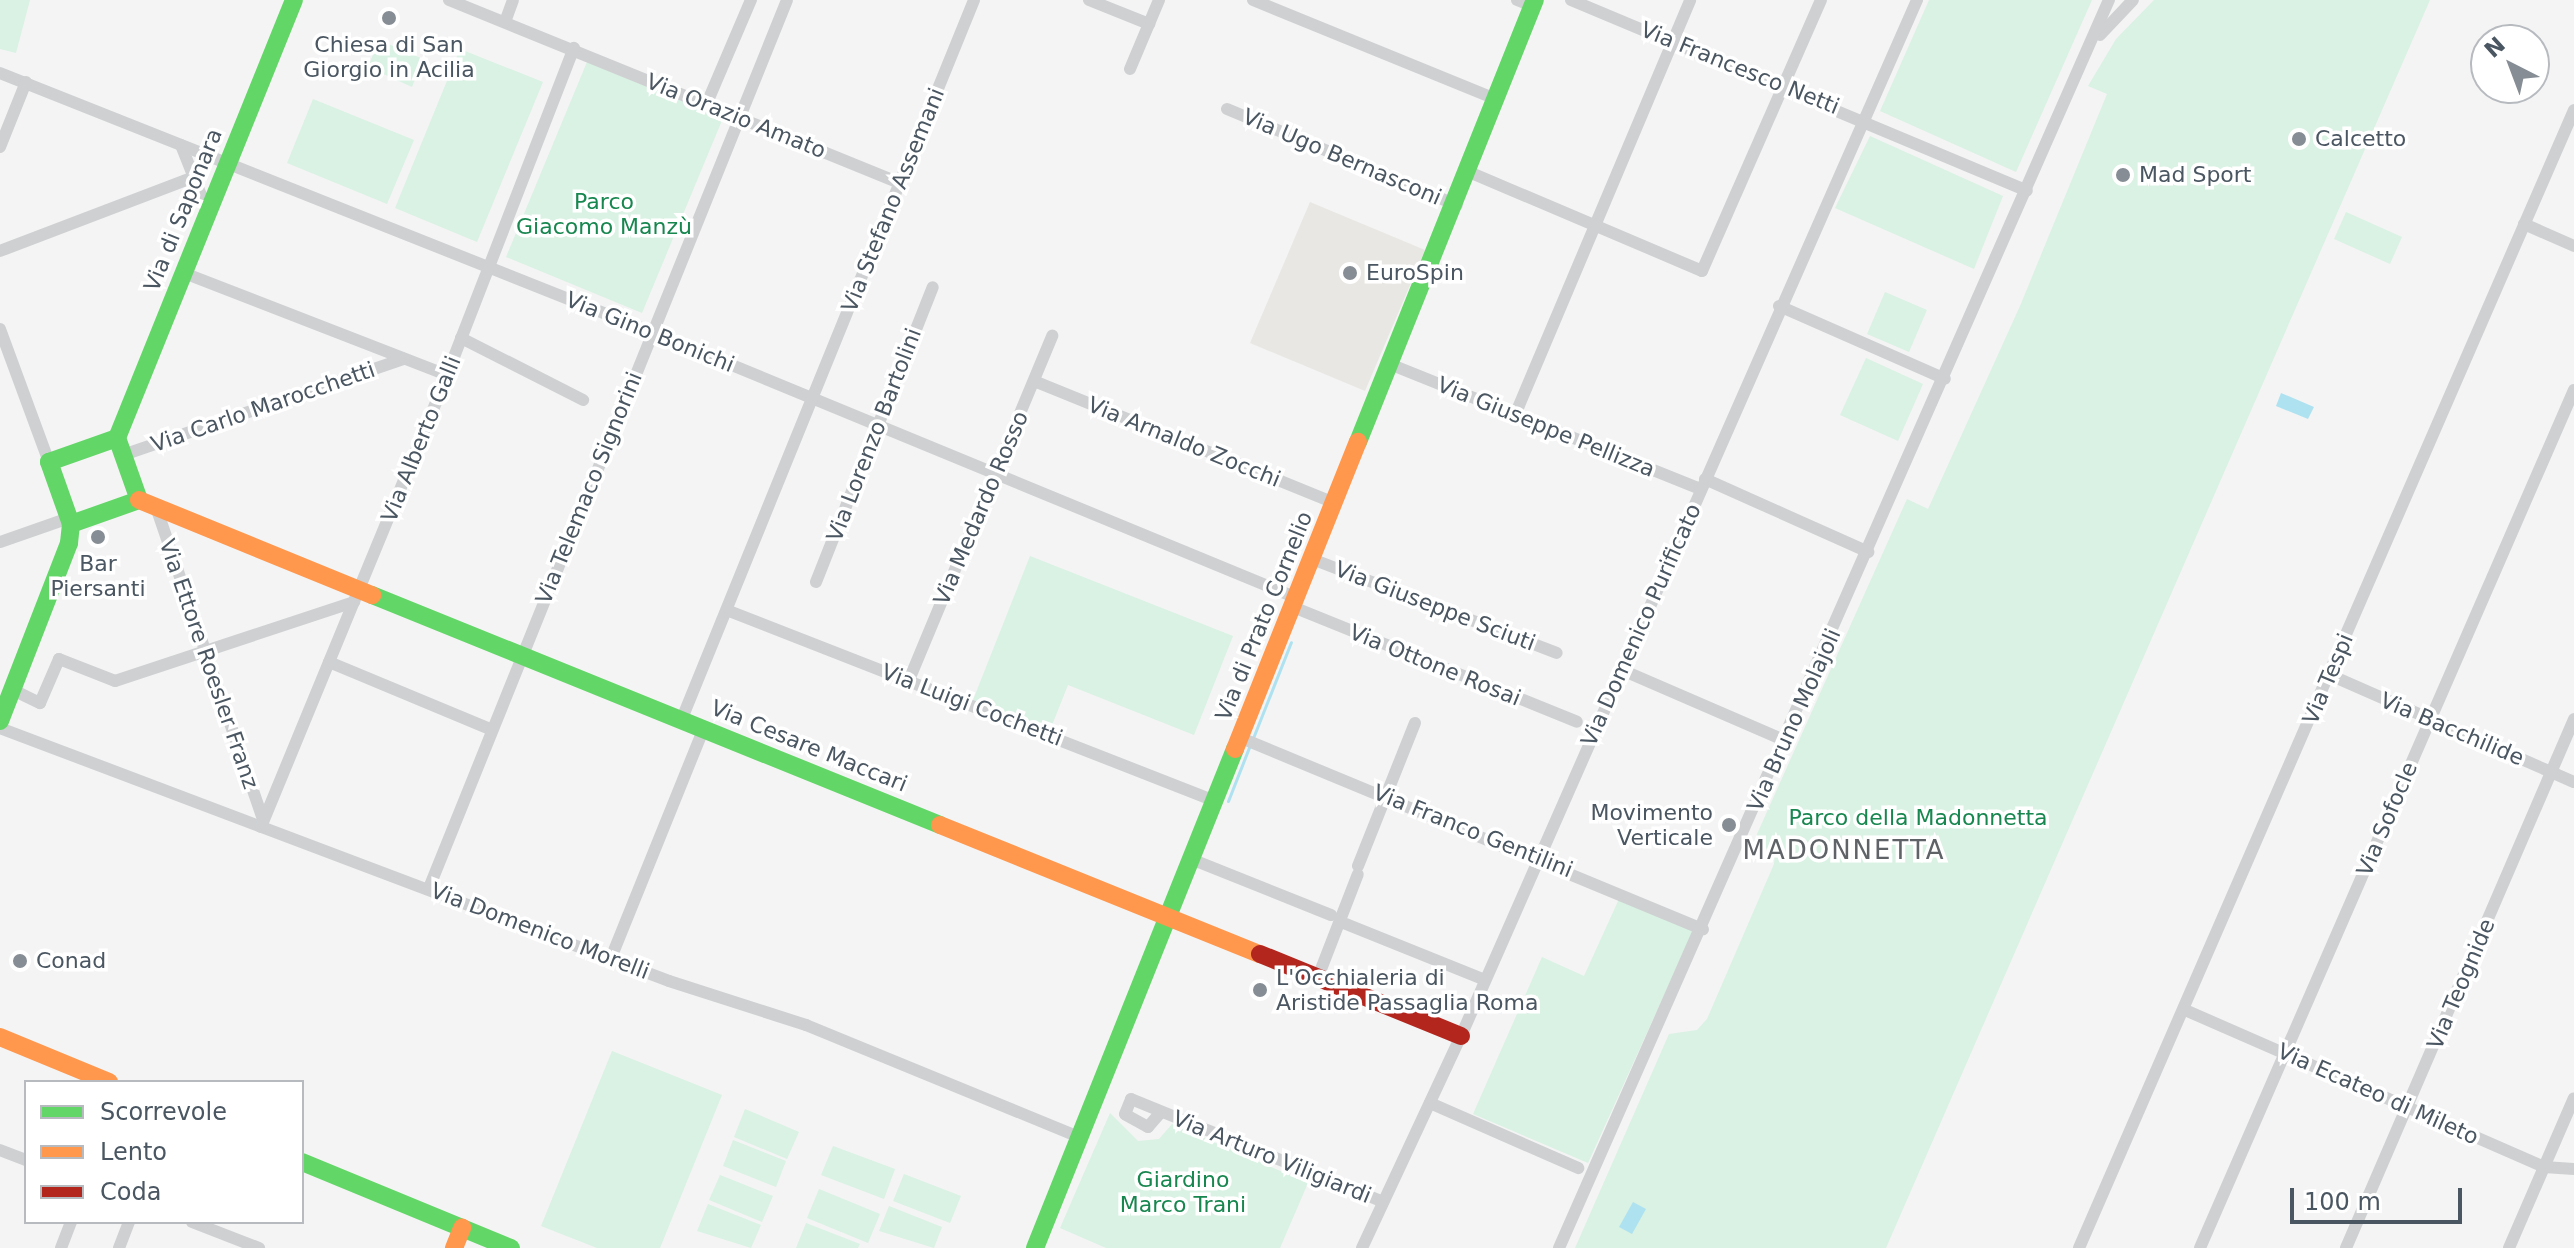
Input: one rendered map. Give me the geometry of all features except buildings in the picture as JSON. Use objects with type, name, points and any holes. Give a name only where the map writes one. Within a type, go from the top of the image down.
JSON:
[{"type":"street","name":"Via di Saponara","points":[[120,446],[184,273],[294,0]]},
{"type":"street","name":"Via Orazio Amato","points":[[449,0],[574,48],[899,183]]},
{"type":"street","points":[[505,22],[513,0]]},
{"type":"street","points":[[707,103],[751,0]]},
{"type":"street","name":"Via Telemaco Signorini","points":[[429,888],[490,729],[654,333],[787,0]]},
{"type":"street","name":"Via Stefano Assemani","points":[[813,400],[974,0]]},
{"type":"street","points":[[1089,0],[1149,24]]},
{"type":"street","points":[[1130,69],[1159,0]]},
{"type":"street","points":[[1253,0],[1496,99]]},
{"type":"street","name":"Via Francesco Netti","points":[[1571,0],[1864,119],[2027,191]]},
{"type":"street","points":[[1515,415],[1592,225],[1690,0]]},
{"type":"street","points":[[1469,172],[1702,271],[1821,0]]},
{"type":"street","name":"Via Domenico Purificato","points":[[1362,1248],[1461,1036],[1779,306],[1917,0]]},
{"type":"street","points":[[2093,44],[2109,0]]},
{"type":"street","points":[[2093,44],[2133,0]]},
{"type":"street","name":"Via di Prato Cornelio","points":[[1035,1248],[1215,801],[1250,741],[1295,603],[1457,205],[1528,2]]},
{"type":"street","name":"Via Bruno Molajoli","points":[[1559,1248],[2093,44]]},
{"type":"street","name":"Via Alberto Galli","points":[[262,824],[447,375],[574,48]]},
{"type":"street","name":"Via Gino Bonichi","points":[[0,73],[654,333],[1295,603]]},
{"type":"street","points":[[0,147],[26,82]]},
{"type":"street","name":"Via Ugo Bernasconi","points":[[1227,109],[1457,205]]},
{"type":"street","name":"Via Tespi","points":[[2079,1248],[2574,110]]},
{"type":"street","points":[[181,145],[208,213]]},
{"type":"street","points":[[0,251],[194,177]]},
{"type":"street","points":[[2524,224],[2574,246]]},
{"type":"street","points":[[184,273],[447,375]]},
{"type":"street","name":"Via Lorenzo Bartolini","points":[[816,582],[933,287]]},
{"type":"street","points":[[1779,306],[1945,379]]},
{"type":"street","points":[[0,329],[70,521],[61,572],[0,721]]},
{"type":"street","name":"Via Medardo Rosso","points":[[909,680],[1052,336]]},
{"type":"street","points":[[461,338],[583,400]]},
{"type":"street","name":"Via Carlo Marocchetti","points":[[120,446],[404,359]]},
{"type":"street","name":"Via Giuseppe Pellizza","points":[[1392,365],[1515,415],[1703,484],[1868,552]]},
{"type":"street","name":"Via Arnaldo Zocchi","points":[[1034,381],[1335,503]]},
{"type":"street","name":"Via Sofocle","points":[[2200,1248],[2574,390]]},
{"type":"street","points":[[681,721],[729,611],[813,400]]},
{"type":"street","points":[[0,542],[70,521],[147,504],[120,446],[49,462]]},
{"type":"street","name":"Via Cesare Maccari","points":[[147,504],[357,594],[520,655],[1461,1036]]},
{"type":"street","name":"Via Ettore Roesler Franz","points":[[147,504],[262,824]]},
{"type":"street","name":"Via Giuseppe Sciuti","points":[[1312,559],[1557,653]]},
{"type":"street","points":[[13,690],[40,703],[59,659],[115,681],[203,654],[357,594]]},
{"type":"street","name":"Via Ottone Rosai","points":[[1295,603],[1577,722]]},
{"type":"street","name":"Via Luigi Cochetti","points":[[729,611],[1215,801]]},
{"type":"street","points":[[329,662],[490,729]]},
{"type":"street","points":[[1622,670],[1786,741]]},
{"type":"street","name":"Via Bacchilide","points":[[2330,675],[2574,782]]},
{"type":"street","name":"Via Teognide","points":[[2346,1248],[2574,719]]},
{"type":"street","points":[[1318,977],[1415,723]]},
{"type":"street","name":"Via Domenico Morelli","points":[[0,728],[262,824],[611,958],[806,1025],[1079,1137]]},
{"type":"street","points":[[611,958],[703,730]]},
{"type":"street","name":"Via Franco Gentilini","points":[[1250,741],[1703,929]]},
{"type":"street","points":[[1191,859],[1331,915]]},
{"type":"street","points":[[1346,924],[1485,980]]},
{"type":"street","name":"Via Ecateo di Mileto","points":[[2185,1010],[2544,1167],[2574,1169]]},
{"type":"street","points":[[0,1037],[104,1080]]},
{"type":"street","points":[[2509,1248],[2574,1098]]},
{"type":"street","points":[[1430,1103],[1578,1168]]},
{"type":"street","name":"Via Arturo Viligiardi","points":[[1161,1112],[1383,1202]]},
{"type":"street","points":[[0,1150],[24,1159]]},
{"type":"street","points":[[304,1163],[511,1248]]},
{"type":"street","points":[[61,1248],[70,1224]]},
{"type":"street","points":[[119,1248],[128,1224]]},
{"type":"street","points":[[197,1224],[259,1248]]},
{"type":"street","points":[[454,1248],[462,1228]]},
{"type":"street","points":[[468,1248],[491,1240]]},
{"type":"shaded area","points":[[1310,202],[1425,250],[1365,391],[1250,343]]},
{"type":"green space","points":[[0,0],[30,0],[16,53],[0,49]]},
{"type":"green space","points":[[1929,0],[2092,0],[2016,172],[1880,111]]},
{"type":"green space","name":"Parco della Madonnetta","points":[[2154,0],[2430,0],[1886,1248],[1575,1248],[1669,1034],[1697,1030],[1707,1019],[1774,864],[1775,852],[1753,843],[1907,499],[1928,509],[2020,306],[2107,94],[2088,86],[2116,39]]},
{"type":"green space","points":[[379,40],[423,59],[412,87],[368,67]]},
{"type":"green space","points":[[460,49],[543,82],[477,242],[395,208]]},
{"type":"green space","name":"Parco Giacomo Manzù","points":[[587,62],[723,118],[642,313],[506,257]]},
{"type":"green space","points":[[313,99],[414,140],[387,204],[287,163]]},
{"type":"green space","points":[[1870,136],[2003,196],[1974,269],[1835,208]]},
{"type":"green space","points":[[2346,212],[2402,237],[2390,264],[2334,239]]},
{"type":"green space","points":[[1885,292],[1927,310],[1909,352],[1867,334]]},
{"type":"green space","points":[[1866,358],[1923,384],[1898,441],[1840,415]]},
{"type":"green space","points":[[1030,556],[1233,636],[1194,735],[1068,685],[1050,730],[973,700]]},
{"type":"green space","points":[[1619,899],[1693,931],[1588,1163],[1473,1114],[1542,957],[1584,976]]},
{"type":"green space","points":[[612,1051],[722,1095],[660,1248],[597,1248],[541,1226]]},
{"type":"green space","points":[[745,1109],[799,1132],[787,1159],[734,1137]]},
{"type":"green space","name":"Giardino Marco Trani","points":[[1110,1113],[1138,1141],[1159,1139],[1172,1124],[1308,1183],[1280,1248],[1106,1248],[1060,1228]]},
{"type":"green space","points":[[733,1140],[786,1161],[776,1187],[723,1166]]},
{"type":"green space","points":[[833,1146],[895,1169],[884,1199],[821,1175]]},
{"type":"green space","points":[[904,1174],[961,1196],[950,1223],[893,1201]]},
{"type":"green space","points":[[720,1175],[773,1196],[762,1222],[709,1200]]},
{"type":"green space","points":[[819,1189],[880,1214],[868,1243],[807,1218]]},
{"type":"green space","points":[[708,1204],[761,1225],[751,1248],[697,1231]]},
{"type":"green space","points":[[889,1206],[942,1227],[934,1248],[879,1231]]},
{"type":"green space","points":[[806,1223],[860,1244],[858,1248],[796,1248]]},
{"type":"water","points":[[2281,393],[2314,407],[2308,419],[2276,406]]},
{"type":"water","points":[[1633,1202],[1646,1209],[1632,1234],[1619,1227]]},
{"type":"waterway","points":[[1253,738],[1291,642]]},
{"type":"waterway","points":[[1228,801],[1250,745]]},
{"type":"traffic: fast","points":[[117,438],[294,0]]},
{"type":"traffic: fast","points":[[1358,442],[1535,0]]},
{"type":"traffic: fast","points":[[71,524],[139,500],[117,438]]},
{"type":"traffic: fast","points":[[0,721],[69,543],[71,524],[49,462],[117,438]]},
{"type":"traffic: fast","points":[[372,595],[940,825]]},
{"type":"traffic: fast","points":[[1035,1248],[1235,749]]},
{"type":"traffic: fast","points":[[304,1163],[511,1248]]},
{"type":"traffic: slow","points":[[1235,749],[1358,442]]},
{"type":"traffic: slow","points":[[139,500],[372,595]]},
{"type":"traffic: slow","points":[[940,825],[1260,954]]},
{"type":"traffic: slow","points":[[0,1037],[104,1080]]},
{"type":"traffic: slow","points":[[454,1248],[462,1228]]},
{"type":"traffic: jam","points":[[1260,954],[1461,1036]]},
{"type":"place","name":"Chiesa di San Giorgio in Acilia","points":[[389,18]]},
{"type":"place","name":"Calcetto","points":[[2299,139]]},
{"type":"place","name":"Mad Sport","points":[[2123,175]]},
{"type":"place","name":"EuroSpin","points":[[1350,273]]},
{"type":"place","name":"Bar Piersanti","points":[[98,537]]},
{"type":"place","name":"Movimento Verticale","points":[[1729,825]]},
{"type":"place","name":"Conad","points":[[20,961]]},
{"type":"place","name":"L'Occhialeria di Aristide Passaglia Roma","points":[[1260,990]]},
{"type":"district","name":"MADONNETTA","points":[[1844,851]]}]
